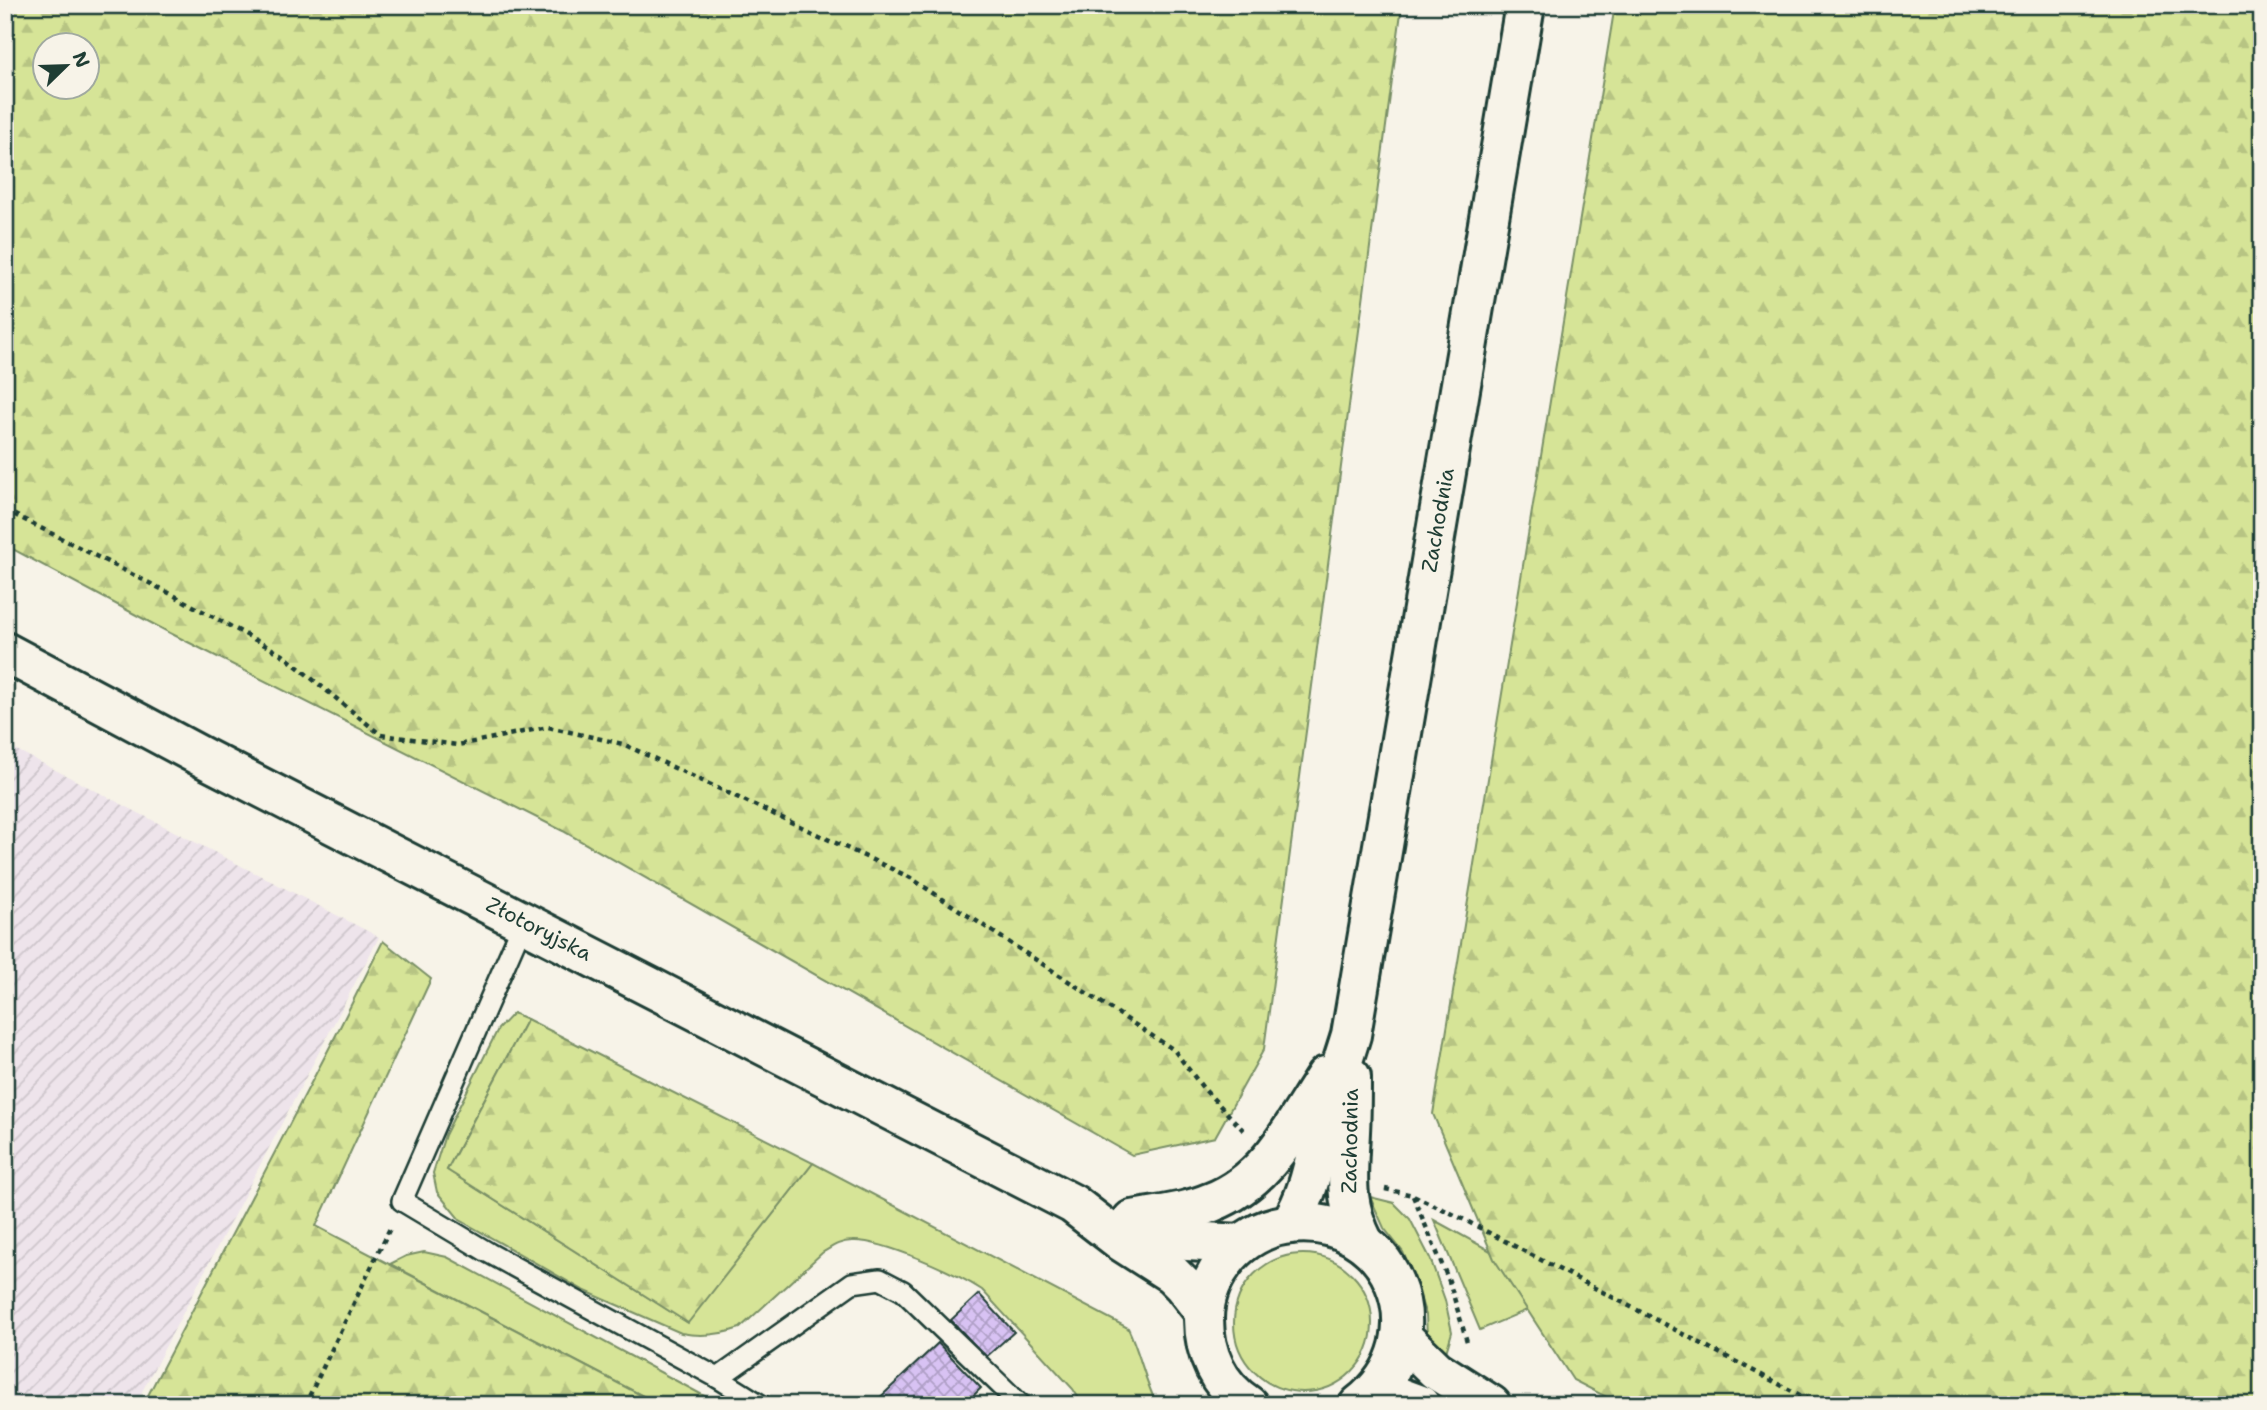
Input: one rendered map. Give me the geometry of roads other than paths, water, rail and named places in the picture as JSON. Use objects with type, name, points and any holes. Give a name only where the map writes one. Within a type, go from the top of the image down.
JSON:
[{"type":"main road","name":"Zachodnia","points":[[1290,1224],[1310,1184],[1324,1123],[1351,1035],[1525,5]]},
{"type":"main road","name":"Złotoryjska","points":[[5,652],[202,757],[1073,1204],[1122,1242],[1172,1274],[1204,1312]]},
{"type":"main road","name":"Zachodnia","points":[[1351,1035],[1347,1181],[1354,1223],[1364,1243]]},
{"type":"main road","points":[[1133,1220],[1210,1203],[1246,1184],[1272,1159],[1351,1035]]},
{"type":"main road","name":"Złotoryjska","points":[[1073,1204],[1133,1220],[1187,1241],[1241,1244]]},
{"type":"main road","points":[[1248,1405],[1222,1380],[1210,1358],[1204,1335],[1204,1312],[1209,1289],[1219,1267],[1241,1244],[1276,1226],[1290,1224],[1322,1224],[1344,1231],[1364,1243],[1381,1260],[1393,1280],[1401,1303],[1403,1328],[1398,1352],[1389,1374],[1366,1399]]},
{"type":"main road","points":[[1401,1335],[1436,1370],[1491,1405]]},
{"type":"main road","points":[[1366,1399],[1401,1398],[1420,1405]]},
{"type":"lane","points":[[524,921],[402,1201],[489,1253],[718,1378],[761,1405]]},
{"type":"lane","points":[[718,1378],[852,1283],[880,1279],[904,1291],[1021,1405]]}]
